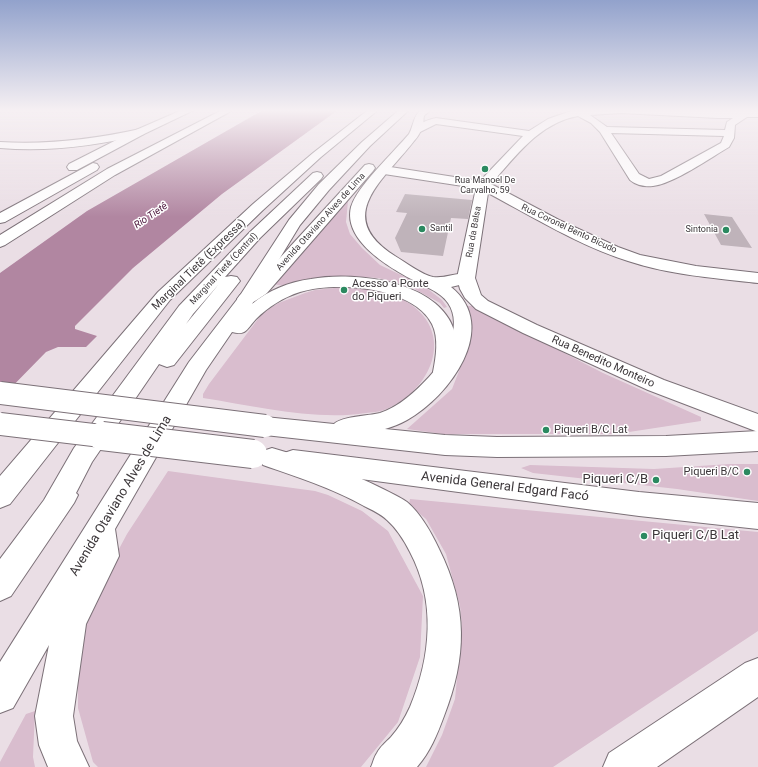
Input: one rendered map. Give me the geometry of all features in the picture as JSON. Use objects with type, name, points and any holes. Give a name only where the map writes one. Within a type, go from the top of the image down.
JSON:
[{"type":"main road","points":[[36,146],[47,146]]},
{"type":"main road","points":[[104,146],[106,150]]},
{"type":"main road","points":[[0,207],[114,146]]},
{"type":"main road","points":[[0,219],[128,146]]},
{"type":"main road","points":[[91,168],[137,146]]},
{"type":"main road","points":[[69,198],[74,187],[145,146]]},
{"type":"main road","points":[[0,242],[69,198],[159,146]]},
{"type":"main road","name":"Marginal Tietê (Expressa)","points":[[0,496],[164,296],[258,207],[328,146]]},
{"type":"main road","name":"Marginal Tietê (Central)","points":[[55,507],[83,454],[181,316],[255,235],[353,146]]},
{"type":"main road","name":"Avenida Otaviano Alves de Lima","points":[[0,694],[101,529],[197,367],[246,300],[294,223],[324,187],[364,146]]},
{"type":"main road","name":"Avenida Otaviano Alves de Lima","points":[[322,433],[391,418],[417,402],[428,392],[456,355],[462,336],[462,317],[457,303],[451,296],[430,282],[380,254],[368,241],[360,228],[357,215],[361,200],[394,146]]},
{"type":"main road","points":[[482,186],[520,146]]},
{"type":"main road","points":[[614,146],[638,181],[659,182],[724,146]]},
{"type":"main road","name":"Avenida Otaviano Alves de Lima","points":[[246,300],[261,290],[382,166]]},
{"type":"main road","name":"Rua Coronel Bento Bicudo","points":[[382,166],[482,186],[554,223],[612,250],[634,258],[661,265],[696,271],[758,278]]},
{"type":"main road","name":"Rua da Balsa","points":[[466,278],[482,186]]},
{"type":"main road","points":[[0,585],[55,507],[146,384],[241,269],[307,197],[324,187]]},
{"type":"main road","points":[[430,282],[451,282],[466,278]]},
{"type":"main road","name":"Rua Benedito Monteiro","points":[[466,278],[469,289],[474,298],[482,305],[530,329],[656,385],[758,422]]},
{"type":"main road","points":[[197,367],[216,356],[242,323],[258,308],[274,297],[295,287],[340,281],[386,286],[420,301],[434,312],[442,324],[445,340],[447,357],[444,372]]},
{"type":"main road","points":[[0,393],[322,433],[445,445],[496,447],[666,446],[758,441]]},
{"type":"main road","points":[[0,424],[263,456],[331,477],[363,491],[396,510],[416,532],[431,564],[440,592],[445,626],[442,661],[434,691],[416,737],[391,767]]},
{"type":"main road","name":"Avenida General Edgard Facó","points":[[263,456],[639,504],[758,516]]},
{"type":"main road","points":[[69,767],[58,745],[54,716],[70,621],[104,556],[101,529]]},
{"type":"main road","points":[[623,767],[758,676]]},
{"type":"shaded area","points":[[346,201],[348,201],[346,222],[350,234],[362,248],[380,265],[424,286],[442,300],[447,307],[444,308],[440,303],[409,286],[378,278],[345,276],[316,278],[284,286],[273,284]]},
{"type":"shaded area","points":[[344,287],[389,293],[413,306],[426,319],[433,334],[434,349],[431,364],[423,379],[413,392],[384,410],[346,415],[285,412],[203,398],[203,394],[209,384],[261,315],[276,304],[305,293],[315,290]]},
{"type":"shaded area","points":[[467,306],[473,306],[603,373],[701,417],[701,421],[616,434],[443,434],[407,429],[452,389],[461,366],[470,328],[466,309]]},
{"type":"shaded area","points":[[730,464],[758,464],[758,501],[677,489],[533,473],[521,468],[530,465],[654,469]]},
{"type":"shaded area","points":[[168,471],[315,491],[328,495],[362,511],[388,531],[423,596],[420,657],[398,722],[361,767],[98,767],[93,762],[78,708],[78,647],[98,588],[127,534]]},
{"type":"shaded area","points":[[410,499],[758,532],[758,631],[553,767],[426,767],[442,735],[455,699],[462,626],[460,606],[446,554],[426,519],[409,505]]},
{"type":"shaded area","points":[[35,711],[33,757],[35,767],[0,767],[0,762],[26,714]]},
{"type":"water","name":"Rio Tietê","points":[[201,146],[289,146],[222,194],[133,268],[75,326],[75,329],[97,336],[86,347],[58,347],[46,352],[0,399],[0,273],[87,211]]},
{"type":"building","name":"Santil","points":[[405,194],[472,200],[468,219],[451,218],[443,256],[401,252],[395,238],[407,213],[396,212]]},
{"type":"building","name":"Sintonia","points":[[704,214],[732,217],[752,248],[721,245]]},
{"type":"place","name":"Rua Manoel De Carvalho, 59","points":[[485,169]]},
{"type":"place","name":"Santil","points":[[422,229]]},
{"type":"place","name":"Sintonia","points":[[726,230]]},
{"type":"place","name":"Acesso a Ponte do Piqueri","points":[[344,290]]},
{"type":"place","name":"Piqueri B/C Lat","points":[[546,430]]},
{"type":"place","name":"Piqueri B/C","points":[[747,472]]},
{"type":"place","name":"Piqueri C/B","points":[[656,480]]},
{"type":"place","name":"Piqueri C/B Lat","points":[[644,536]]}]
